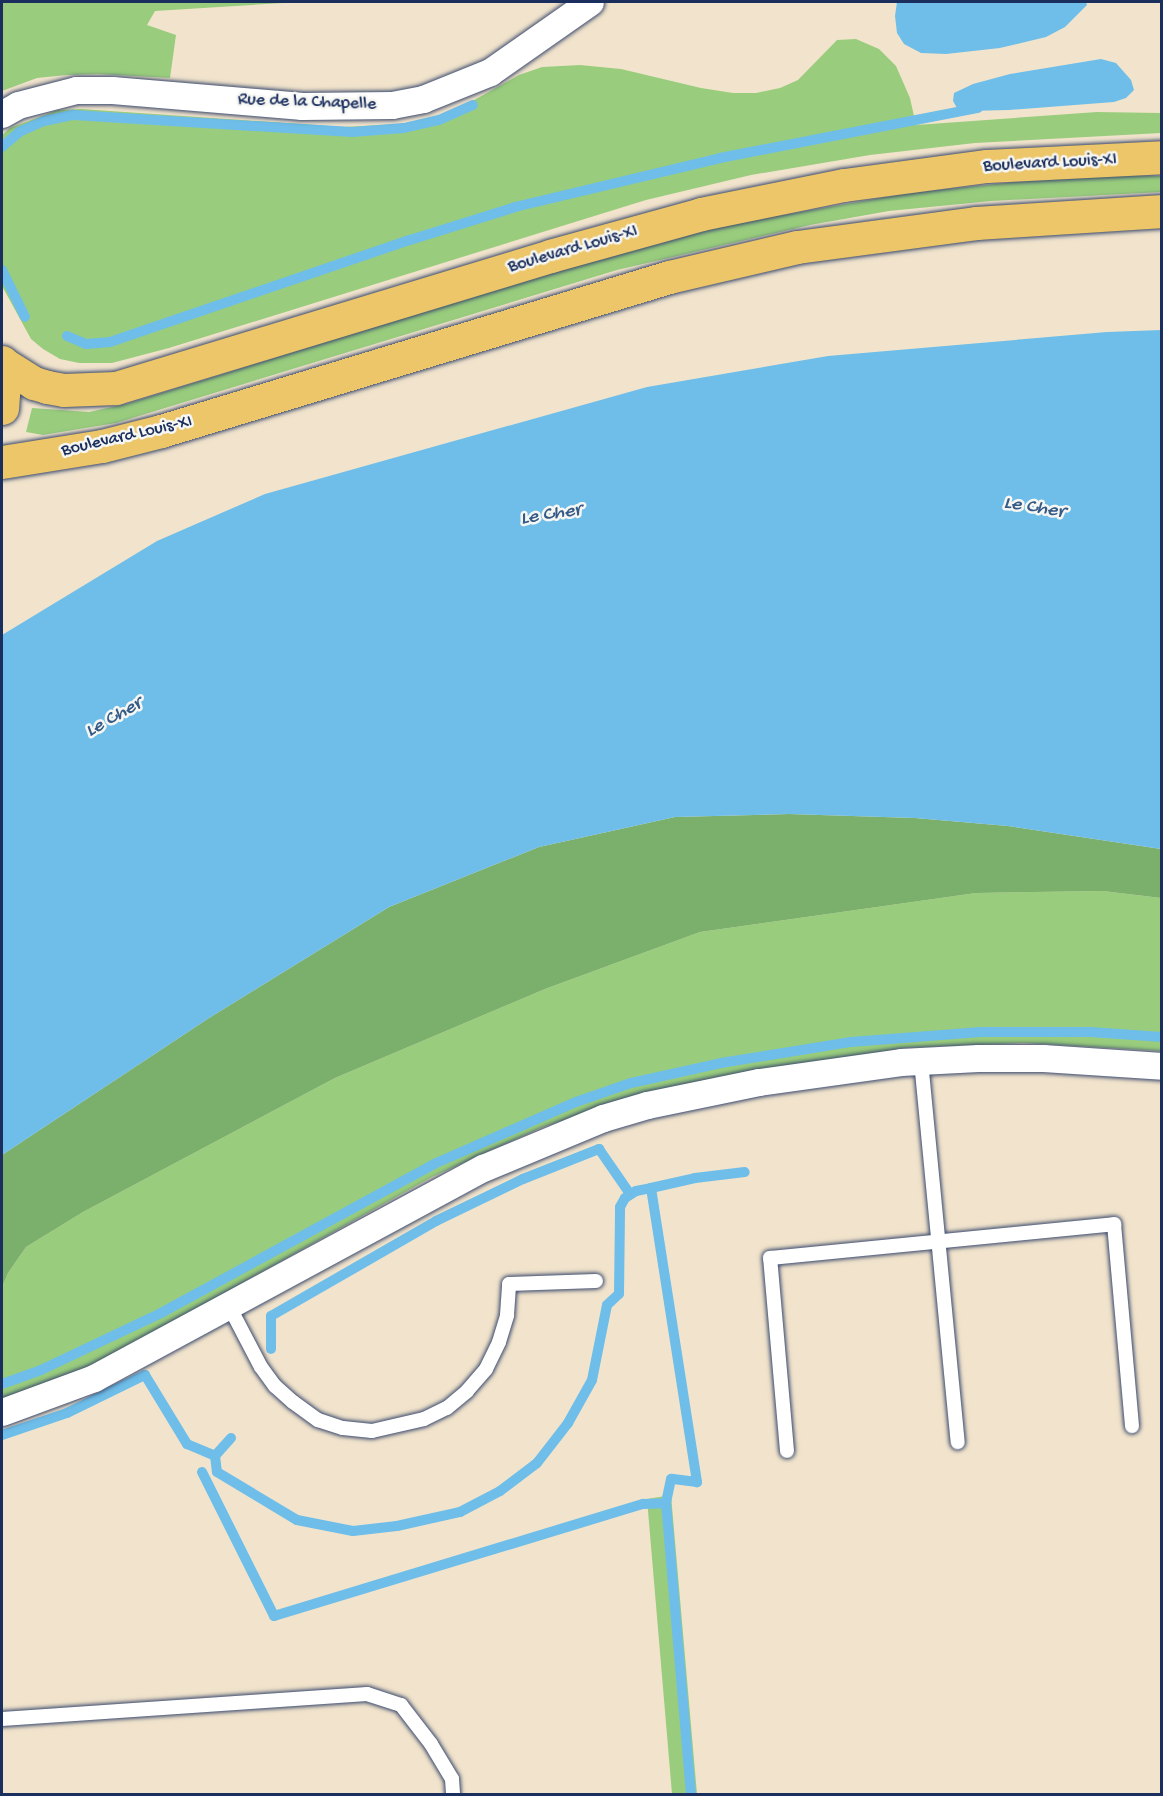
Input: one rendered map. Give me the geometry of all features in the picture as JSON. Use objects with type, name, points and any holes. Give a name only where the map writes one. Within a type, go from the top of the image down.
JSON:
[{"type":"main road","name":"Boulevard Louis-XI","points":[[2,363],[34,383],[47,387],[64,390],[116,388],[550,256],[701,213],[844,185],[987,166],[1161,157]]},
{"type":"main road","name":"Boulevard Louis-XI","points":[[2,462],[102,446],[160,431],[669,277],[797,247],[977,223],[1161,211]]},
{"type":"main road","points":[[2,363],[2,408]]},
{"type":"street","name":"Rue de la Chapelle","points":[[2,114],[18,105],[76,90],[112,90],[302,106],[392,105],[423,99],[490,72],[590,2]]},
{"type":"street","points":[[2,1412],[94,1378],[483,1168],[603,1118],[647,1105],[759,1082],[839,1069],[921,1061],[1043,1058],[1161,1066]]},
{"type":"lane","points":[[921,1061],[958,1443]]},
{"type":"lane","points":[[787,1451],[770,1258],[1114,1224],[1132,1426]]},
{"type":"lane","points":[[228,1304],[261,1367],[275,1386],[293,1402],[318,1420],[343,1428],[372,1431],[424,1419],[447,1408],[468,1391],[486,1369],[499,1342],[507,1315],[509,1284],[596,1281]]},
{"type":"lane","points":[[2,1719],[367,1694],[401,1705],[431,1744],[452,1779],[453,1794]]},
{"type":"green space","points":[[2,2],[299,2],[155,11],[147,25],[176,35],[170,78],[98,74],[66,75],[37,78],[2,91]]},
{"type":"green space","points":[[856,39],[879,49],[896,66],[910,98],[916,125],[1097,112],[1161,113],[1161,133],[975,143],[870,155],[751,175],[646,200],[169,348],[112,363],[79,363],[60,359],[43,349],[31,339],[2,286],[2,135],[10,128],[58,110],[81,109],[344,127],[400,124],[429,119],[460,108],[519,75],[542,67],[580,65],[621,69],[701,88],[733,93],[756,93],[780,88],[798,80],[837,40]]},
{"type":"green space","points":[[1123,175],[1161,176],[1161,192],[991,201],[889,211],[810,225],[617,270],[116,423],[43,435],[26,432],[32,408],[89,412],[126,404],[565,268],[732,224],[909,193],[1015,182]]},
{"type":"green space","points":[[789,814],[915,818],[1008,826],[1161,849],[1161,898],[1103,891],[976,893],[700,932],[545,989],[335,1078],[83,1212],[26,1247],[8,1273],[2,1287],[2,1155],[209,1018],[389,907],[539,847],[675,817]]},
{"type":"green space","points":[[1103,891],[1161,898],[1161,1051],[1024,1043],[904,1048],[629,1099],[543,1127],[432,1177],[97,1364],[2,1400],[2,1287],[8,1273],[26,1247],[83,1212],[335,1078],[545,989],[700,932],[976,893]]},
{"type":"green space","points":[[671,1495],[697,1794],[672,1794],[647,1499]]},
{"type":"water","points":[[897,2],[1086,2],[1087,5],[1065,27],[1046,37],[1000,48],[946,54],[921,53],[904,44],[897,33],[895,16]]},
{"type":"water","points":[[1101,59],[1116,63],[1131,80],[1134,90],[1126,98],[1114,102],[967,111],[957,108],[953,101],[954,93],[973,84],[1010,74]]},
{"type":"water","name":"Le Cher","points":[[1161,330],[1161,849],[1008,826],[915,818],[789,814],[675,817],[539,847],[389,907],[209,1018],[2,1155],[2,635],[157,541],[265,494],[647,387],[828,356],[1107,332]]},
{"type":"waterway","points":[[2,147],[19,132],[44,121],[73,115],[352,132],[404,128],[439,120],[473,105]]},
{"type":"waterway","points":[[67,336],[86,344],[110,342],[410,240],[515,207],[720,158],[978,108]]},
{"type":"waterway","points":[[2,270],[25,317]]},
{"type":"waterway","points":[[2,1384],[41,1370],[161,1313],[434,1164],[576,1102],[631,1083],[721,1063],[851,1042],[981,1032],[1090,1032],[1162,1037]]},
{"type":"waterway","points":[[271,1349],[271,1316],[436,1221],[523,1179],[599,1149],[630,1194]]},
{"type":"waterway","points":[[651,1188],[695,1178],[745,1172]]},
{"type":"waterway","points":[[231,1438],[215,1456],[217,1472],[297,1520],[353,1531],[397,1526],[460,1512],[500,1491],[537,1463],[568,1423],[592,1380],[607,1305],[619,1294],[620,1207],[625,1198],[636,1191],[651,1188],[697,1482],[671,1479],[666,1503],[691,1794]]},
{"type":"waterway","points":[[2,1435],[67,1413],[145,1375],[187,1444],[215,1456]]},
{"type":"waterway","points":[[202,1472],[274,1616],[643,1504],[666,1503]]}]
